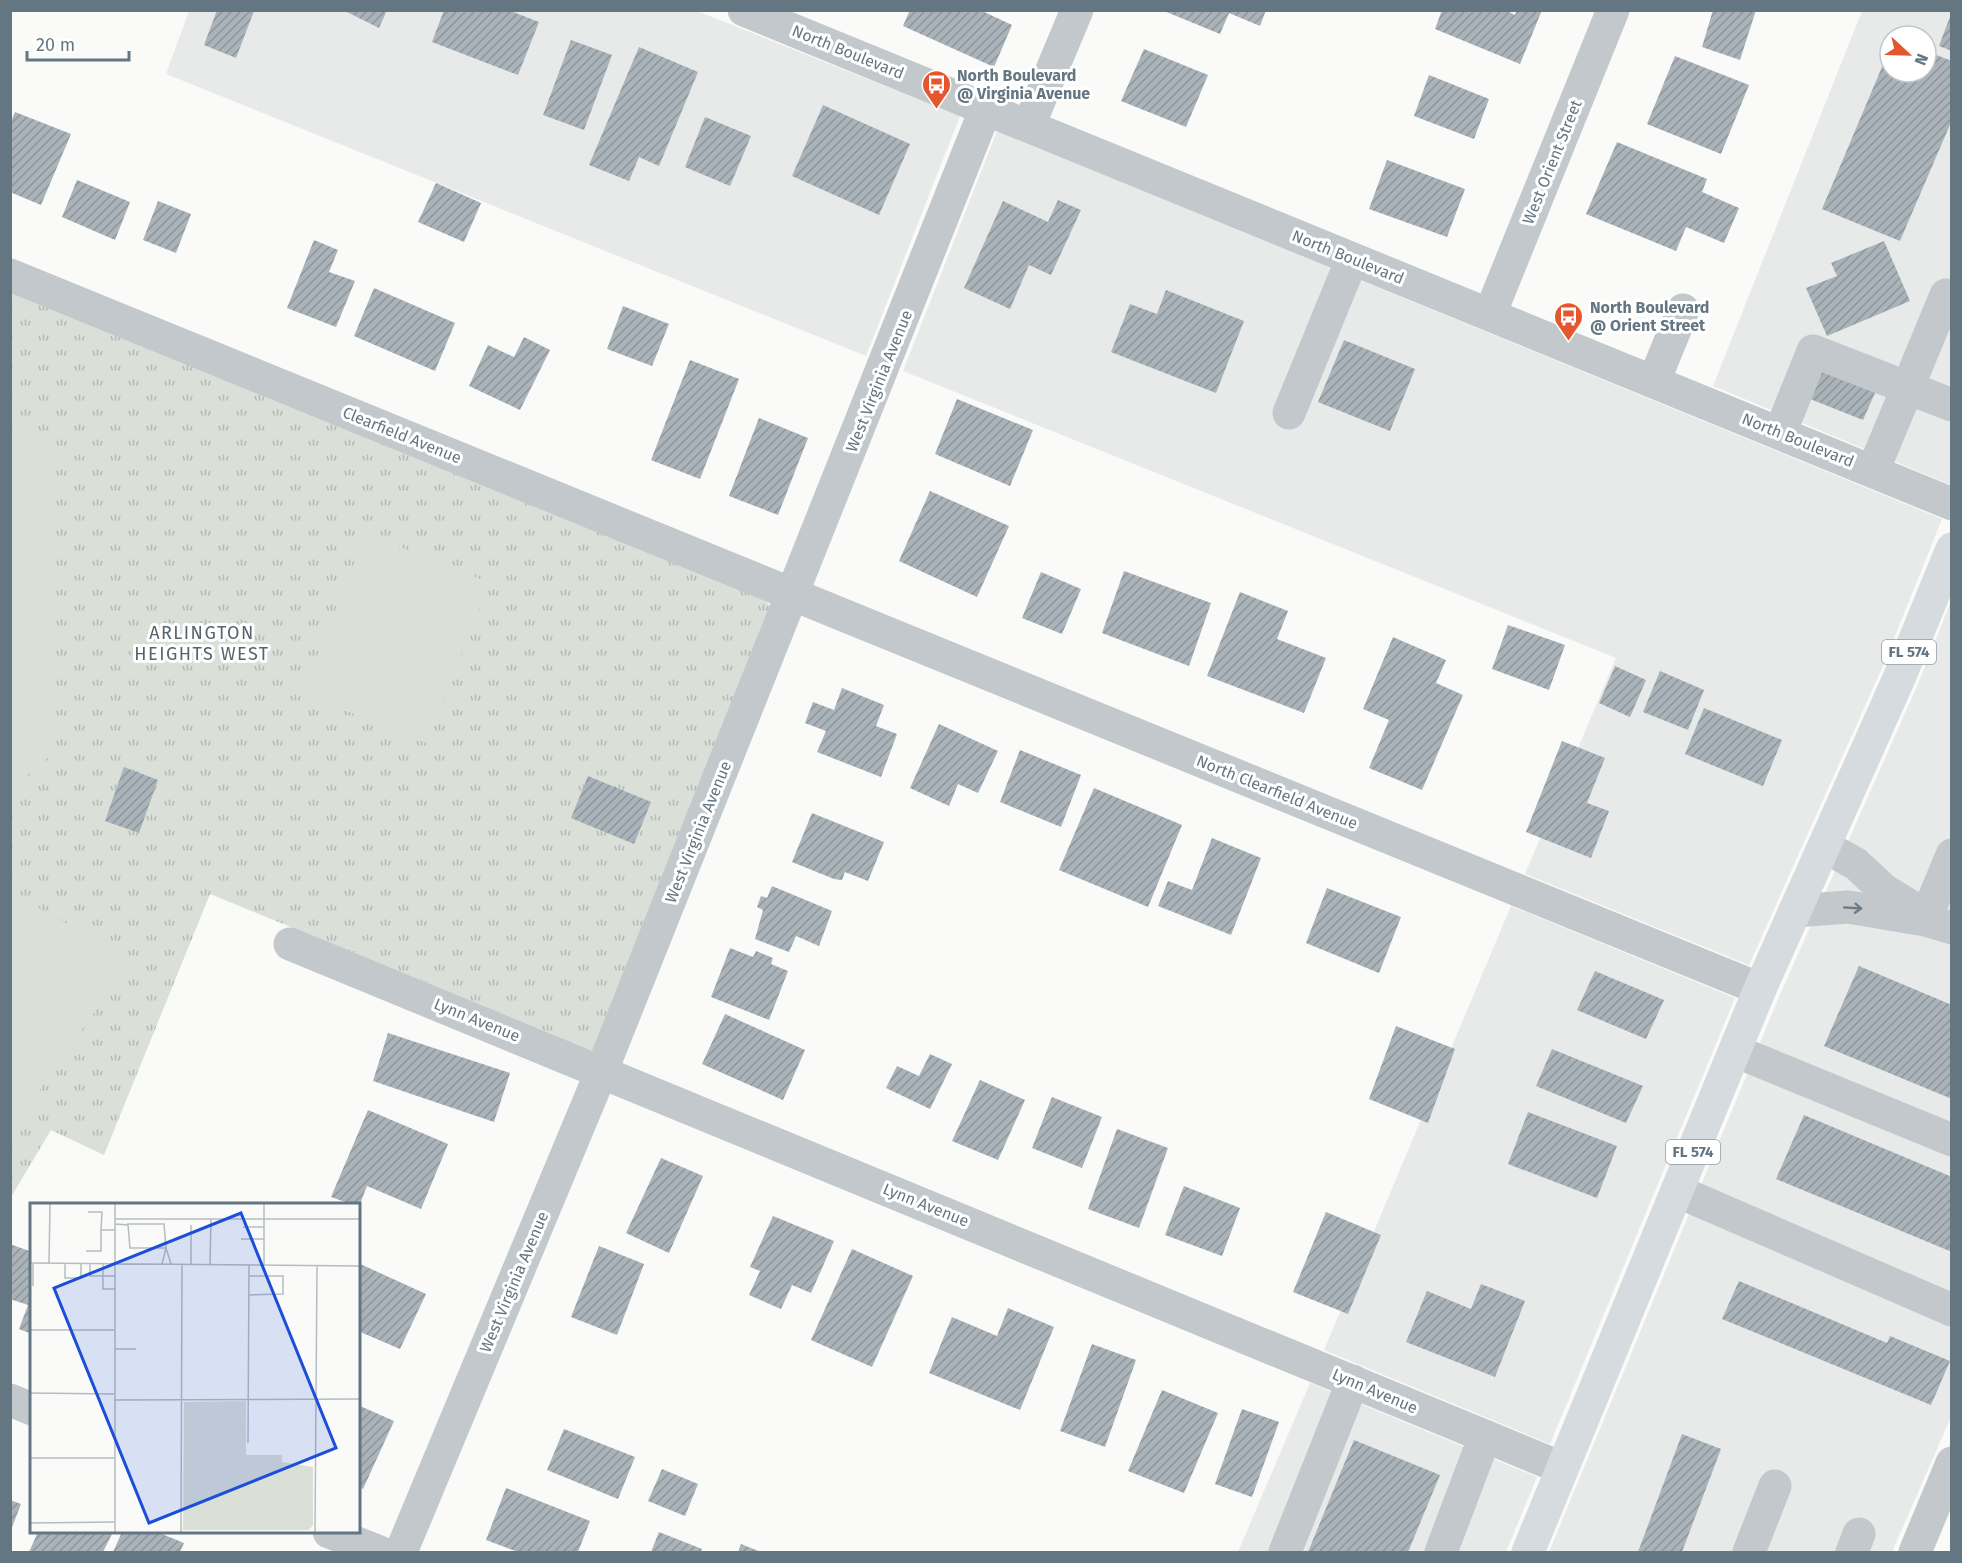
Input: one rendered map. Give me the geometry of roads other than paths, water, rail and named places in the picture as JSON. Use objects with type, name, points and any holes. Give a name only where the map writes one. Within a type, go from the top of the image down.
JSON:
[{"type":"main road","name":"FL 574","points":[[1528,1552],[1760,989],[1900,676],[1952,549]]},
{"type":"street","name":"North Boulevard","points":[[744,10],[1952,504]]},
{"type":"street","points":[[1029,125],[1077,10]]},
{"type":"street","name":"West Orient Street","points":[[1490,314],[1613,10]]},
{"type":"street","name":"West Virginia Avenue","points":[[401,1552],[602,1070],[986,108]]},
{"type":"street","points":[[1289,413],[1352,259]]},
{"type":"street","name":"Clearfield Avenue","points":[[10,275],[793,596]]},
{"type":"street","points":[[1873,471],[1946,296],[1952,298]]},
{"type":"street","points":[[1654,381],[1683,310]]},
{"type":"street","points":[[1780,433],[1813,351],[1952,405]]},
{"type":"street","name":"North Clearfield Avenue","points":[[793,596],[1760,989]]},
{"type":"street","points":[[1824,846],[1856,864],[1884,890],[1938,924]]},
{"type":"street","points":[[1938,924],[1952,855]]},
{"type":"street","points":[[1795,911],[1848,907],[1938,924]]},
{"type":"street","name":"Lynn Avenue","points":[[290,944],[602,1070],[1562,1468]]},
{"type":"street","points":[[1735,1051],[1952,1140]]},
{"type":"street","points":[[1677,1191],[1952,1310]]},
{"type":"street","points":[[1285,1552],[1353,1381]]},
{"type":"street","points":[[10,1400],[30,1408]]},
{"type":"street","points":[[1441,1552],[1485,1436]]},
{"type":"street","points":[[1914,1552],[1952,1463]]},
{"type":"street","points":[[1749,1552],[1775,1486]]},
{"type":"street","points":[[332,1533],[380,1552]]},
{"type":"place","name":"North Boulevard @ Virginia Avenue","points":[[936,110]]},
{"type":"place","name":"North Boulevard @ Orient Street","points":[[1569,342]]},
{"type":"district","name":"ARLINGTON HEIGHTS WEST","points":[[202,643]]}]
